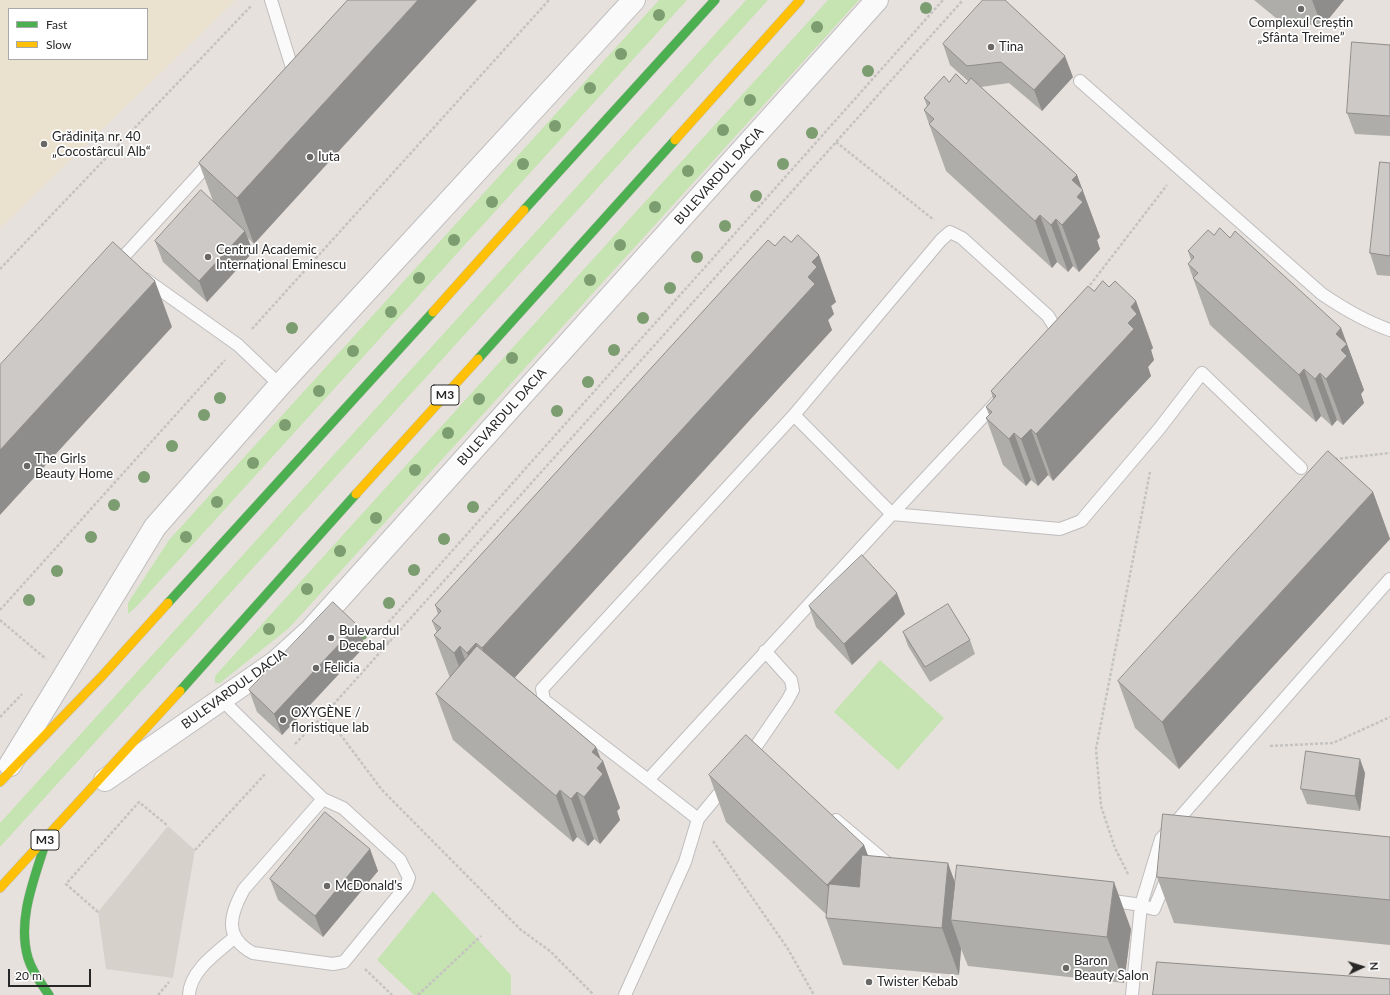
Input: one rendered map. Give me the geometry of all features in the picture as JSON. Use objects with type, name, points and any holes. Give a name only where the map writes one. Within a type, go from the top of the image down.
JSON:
[{"type":"highway","points":[[0,782],[103,675],[715,0]]},
{"type":"highway","name":"BULEVARDUL DACIA","points":[[0,888],[90,791],[800,0]]},
{"type":"highway","points":[[47,838],[29,896],[24,922],[24,944],[29,964],[36,980],[49,995]]},
{"type":"street","points":[[0,782],[155,527],[280,385],[634,0]]},
{"type":"street","name":"BULEVARDUL DACIA","points":[[90,791],[277,661],[310,630],[876,0]]},
{"type":"lane","points":[[271,0],[293,71]]},
{"type":"lane","points":[[282,82],[303,59]]},
{"type":"lane","points":[[1080,81],[1322,294],[1353,315],[1369,323],[1390,330]]},
{"type":"lane","points":[[109,272],[219,151]]},
{"type":"lane","points":[[648,780],[765,651],[1050,345],[1056,329],[1048,316],[962,238],[950,232],[941,240],[794,415],[542,689],[544,700],[698,819]]},
{"type":"lane","points":[[120,261],[238,345],[280,385]]},
{"type":"lane","points":[[794,415],[892,514],[1060,529],[1071,526],[1081,521],[1158,429],[1202,373],[1301,468]]},
{"type":"lane","points":[[1132,995],[1138,904],[1161,839],[1390,579]]},
{"type":"lane","points":[[625,995],[685,862],[698,819],[738,771],[757,754],[793,690],[790,680],[765,651]]},
{"type":"lane","points":[[221,699],[323,799],[343,808],[400,860],[409,878],[406,886],[344,962],[333,964],[253,953],[244,948],[235,937],[231,923],[235,905],[244,888],[323,799]]},
{"type":"lane","points":[[825,811],[902,875]]},
{"type":"lane","points":[[1096,899],[1138,904],[1154,909],[1172,865]]},
{"type":"lane","points":[[189,995],[189,990],[200,968],[235,937]]},
{"type":"path","points":[[0,269],[257,0]]},
{"type":"path","points":[[0,610],[549,0]]},
{"type":"path","points":[[389,643],[382,634],[387,624],[943,0]]},
{"type":"path","points":[[195,850],[281,758],[325,714],[963,0]]},
{"type":"path","points":[[836,142],[950,232]]},
{"type":"path","points":[[1085,292],[1180,169]]},
{"type":"path","points":[[1301,468],[1331,459],[1390,454]]},
{"type":"path","points":[[1138,904],[1130,879],[1115,848],[1101,806],[1096,749],[1151,468]]},
{"type":"path","points":[[0,620],[36,651]]},
{"type":"path","points":[[0,717],[26,689]]},
{"type":"path","points":[[325,714],[382,790],[521,930],[550,951],[594,995]]},
{"type":"path","points":[[1241,748],[1333,743],[1390,717]]},
{"type":"path","points":[[98,912],[66,884],[139,802],[168,826]]},
{"type":"path","points":[[698,819],[788,949],[814,995]]},
{"type":"path","points":[[418,995],[481,936]]},
{"type":"path","points":[[350,955],[392,995]]},
{"type":"path","points":[[158,995],[172,978]]},
{"type":"shaded area","name":"Grădinița nr. 40 „Cocostârcul Alb“","points":[[0,0],[236,0],[0,228]]},
{"type":"shaded area","points":[[168,826],[195,850],[173,978],[106,969],[98,912]]},
{"type":"green space","points":[[659,0],[687,0],[137,606],[128,614],[128,603],[169,540]]},
{"type":"green space","points":[[746,0],[768,0],[0,847],[0,823]]},
{"type":"green space","points":[[828,0],[859,0],[289,628],[220,683],[215,683],[215,676]]},
{"type":"green space","points":[[880,660],[944,718],[898,770],[834,712]]},
{"type":"green space","points":[[433,891],[511,975],[511,995],[414,995],[377,960]]},
{"type":"building","points":[[348,0],[418,0],[237,198],[199,163]]},
{"type":"building","points":[[983,0],[1005,0],[1065,56],[1034,90],[1001,62],[967,66],[943,44]]},
{"type":"building","points":[[1352,42],[1390,45],[1390,116],[1347,113]]},
{"type":"building","points":[[956,74],[966,84],[971,78],[1077,175],[1072,180],[1083,190],[1077,197],[1083,202],[1062,225],[1056,219],[1051,225],[1040,215],[1035,221],[929,124],[934,119],[924,110],[930,103],[924,98],[944,76],[949,82]]},
{"type":"building","points":[[1380,162],[1390,163],[1390,256],[1370,253]]},
{"type":"building","points":[[201,190],[245,231],[199,281],[155,241]]},
{"type":"building","points":[[1220,228],[1230,238],[1235,231],[1341,328],[1336,334],[1347,344],[1341,350],[1347,356],[1326,379],[1320,373],[1315,379],[1304,369],[1299,375],[1193,278],[1198,273],[1188,264],[1194,257],[1188,251],[1208,230],[1214,235]]},
{"type":"building","points":[[798,235],[819,255],[812,262],[817,267],[808,277],[815,284],[482,648],[476,643],[467,653],[460,646],[454,653],[434,635],[441,628],[432,621],[441,611],[435,605],[768,240],[775,246],[784,236],[791,242]]},
{"type":"building","points":[[113,242],[155,281],[0,450],[0,365]]},
{"type":"building","points":[[1103,281],[1109,287],[1115,281],[1136,301],[1131,307],[1137,314],[1128,323],[1134,329],[1036,434],[1031,429],[1021,439],[1014,433],[1009,439],[986,418],[992,412],[986,407],[996,396],[991,391],[1088,286],[1094,291]]},
{"type":"building","points":[[1328,451],[1373,492],[1162,722],[1118,681]]},
{"type":"building","points":[[862,555],[897,593],[844,644],[809,606]]},
{"type":"building","points":[[333,602],[357,625],[274,714],[249,690]]},
{"type":"building","points":[[948,604],[970,640],[925,667],[903,632]]},
{"type":"building","points":[[477,646],[596,747],[592,752],[603,761],[597,768],[603,774],[584,797],[577,792],[571,799],[560,790],[556,796],[436,694]]},
{"type":"building","points":[[746,735],[864,845],[827,885],[709,775]]},
{"type":"building","points":[[1306,751],[1360,759],[1355,796],[1301,789]]},
{"type":"building","points":[[325,812],[370,849],[315,916],[270,879]]},
{"type":"building","points":[[1163,814],[1390,837],[1390,900],[1157,877]]},
{"type":"building","points":[[862,855],[948,863],[942,928],[826,918],[829,884],[859,887]]},
{"type":"building","points":[[957,865],[1114,882],[1107,937],[951,920]]},
{"type":"building","points":[[1157,962],[1390,979],[1390,995],[1153,995]]},
{"type":"traffic: fast","points":[[524,210],[715,0]]},
{"type":"traffic: fast","points":[[478,359],[675,140]]},
{"type":"traffic: fast","points":[[168,603],[433,312]]},
{"type":"traffic: fast","points":[[180,691],[356,494]]},
{"type":"traffic: fast","points":[[45,844],[28,900],[24,929],[28,958],[37,977],[49,995]]},
{"type":"traffic: slow","points":[[675,140],[800,0]]},
{"type":"traffic: slow","points":[[433,312],[524,210]]},
{"type":"traffic: slow","points":[[356,494],[478,359]]},
{"type":"traffic: slow","points":[[0,782],[103,675],[168,603]]},
{"type":"traffic: slow","points":[[0,888],[180,691]]},
{"type":"place","name":"Complexul Creștin „Sfânta Treime”","points":[[1301,9]]},
{"type":"place","name":"Tina","points":[[991,47]]},
{"type":"place","name":"Grădinița nr. 40 „Cocostârcul Alb“","points":[[44,144]]},
{"type":"place","name":"Iuta","points":[[310,157]]},
{"type":"place","name":"Centrul Academic Internațional Eminescu","points":[[208,257]]},
{"type":"place","name":"The Girls Beauty Home","points":[[27,466]]},
{"type":"place","name":"Bulevardul Decebal","points":[[331,638]]},
{"type":"place","name":"Felicia","points":[[316,668]]},
{"type":"place","name":"OXYGÈNE / floristique lab","points":[[283,720]]},
{"type":"place","name":"McDonald's","points":[[327,886]]},
{"type":"place","name":"Baron Beauty Salon","points":[[1066,968]]},
{"type":"place","name":"Twister Kebab","points":[[869,982]]}]
